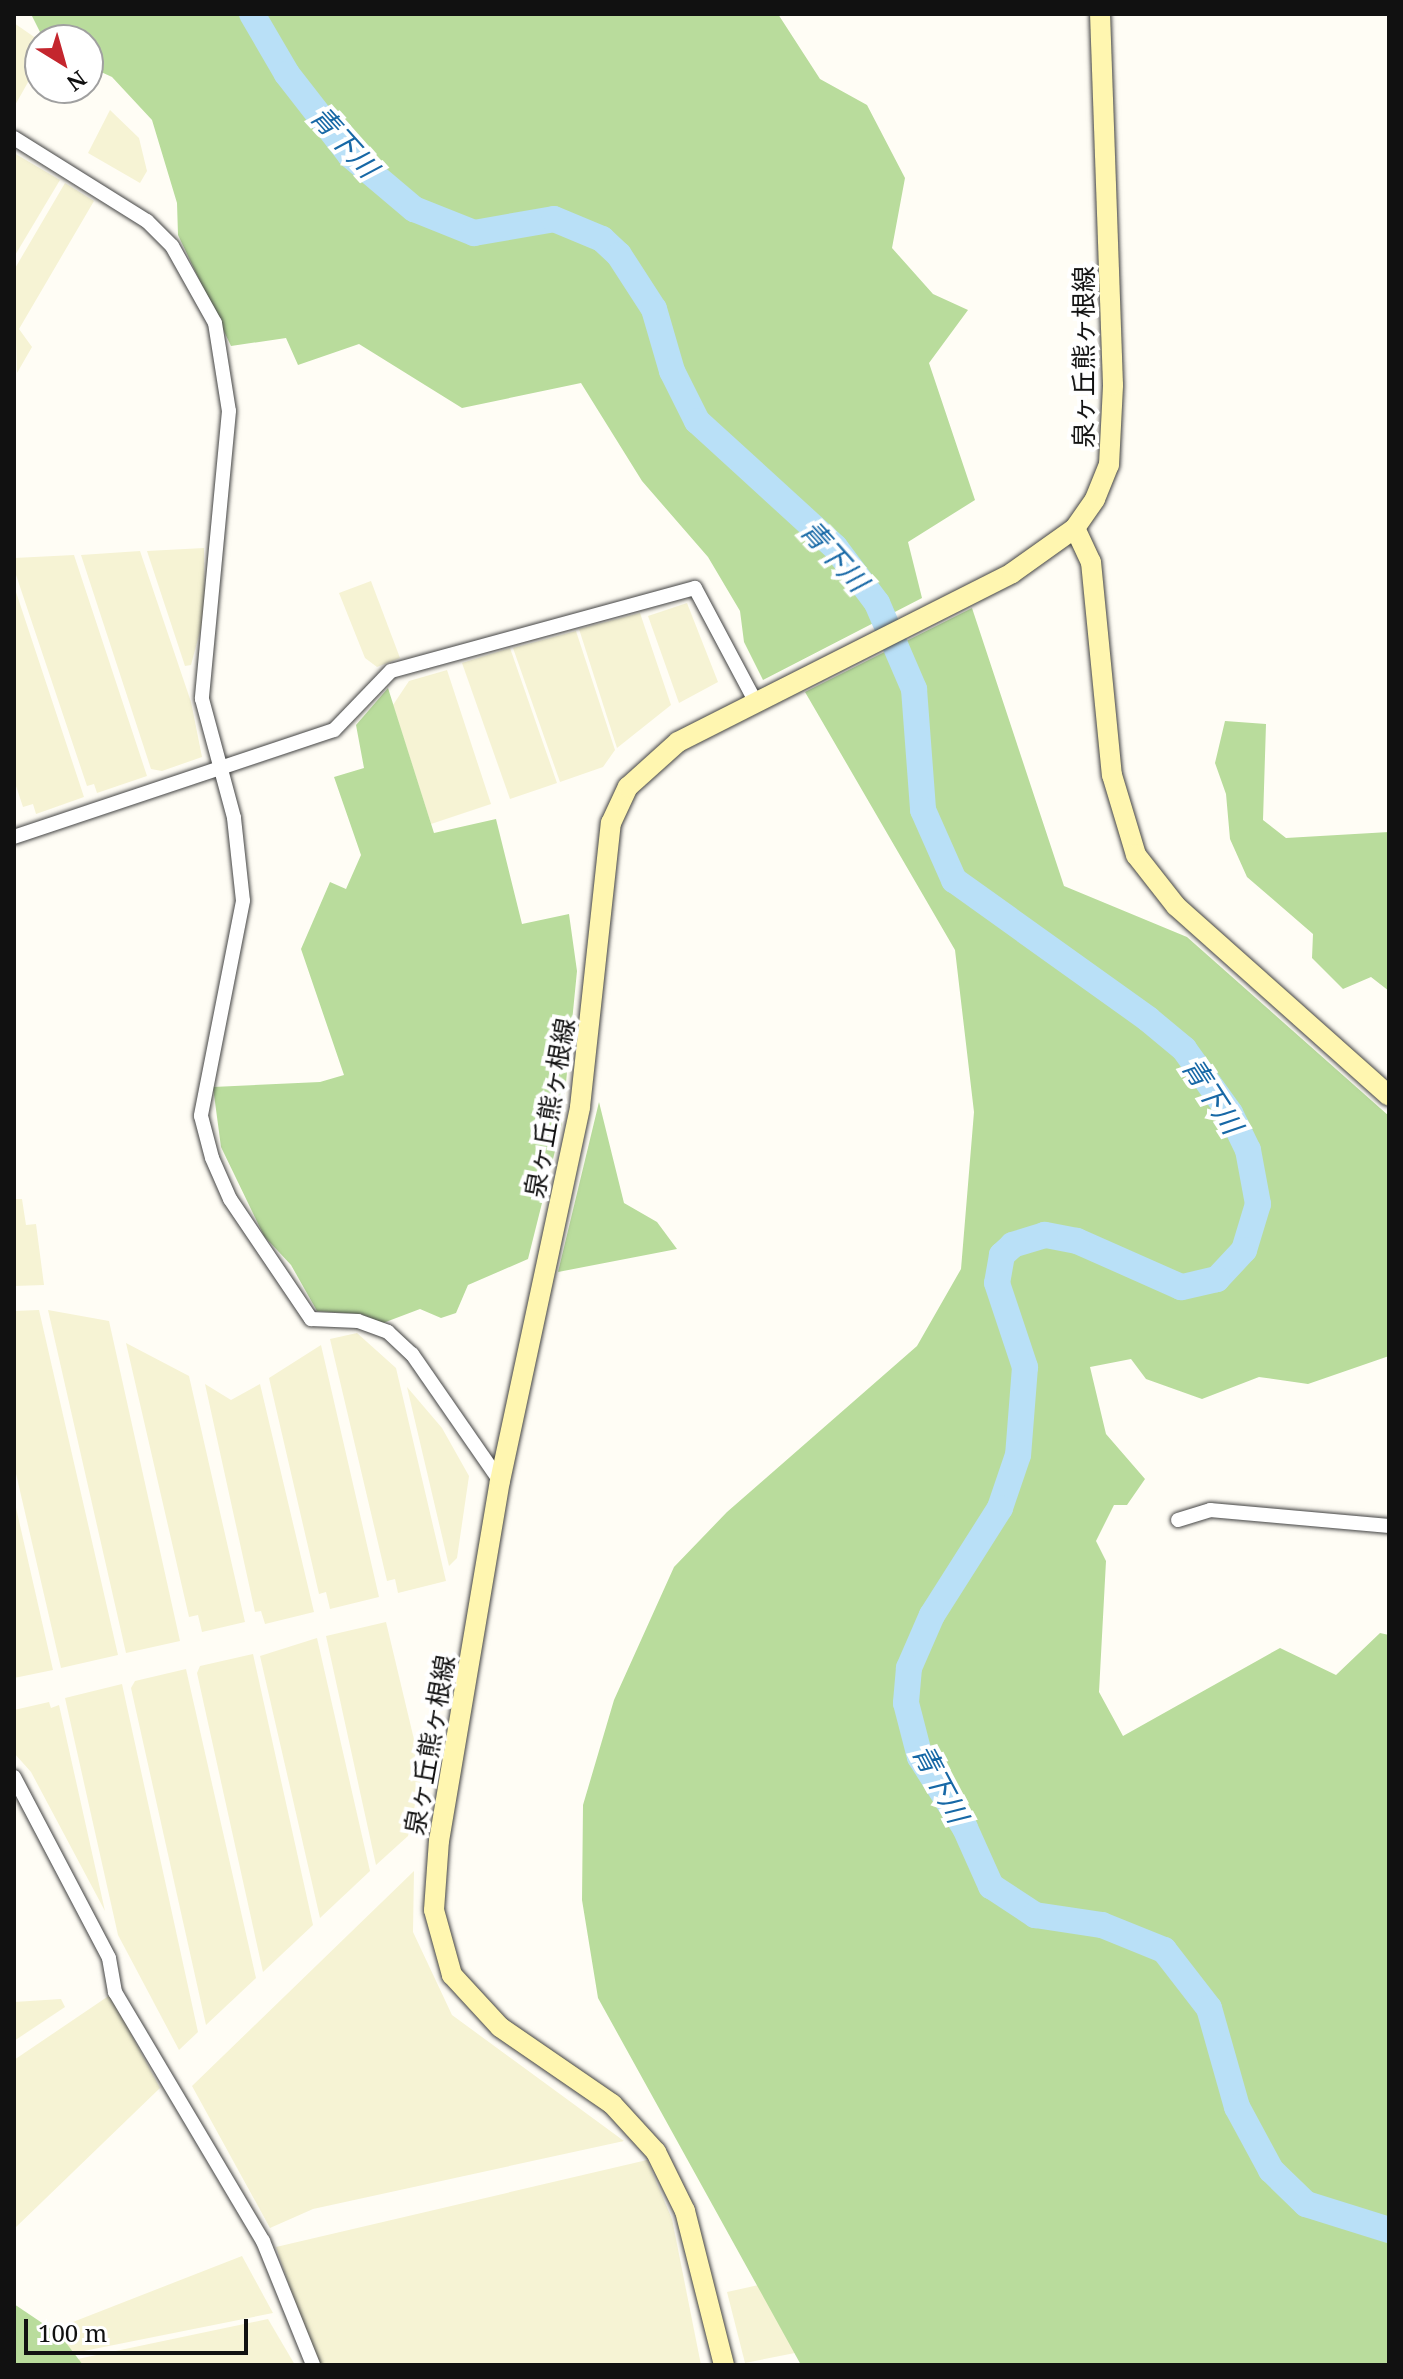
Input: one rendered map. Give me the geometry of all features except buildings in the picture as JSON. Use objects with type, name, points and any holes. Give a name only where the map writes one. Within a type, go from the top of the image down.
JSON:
[{"type":"main road","name":"泉ヶ丘熊ヶ根線","points":[[724,2365],[685,2211],[656,2152],[612,2104],[475,2003],[452,1975],[438,1936],[439,1841],[500,1481],[580,1107],[611,823],[628,787],[651,762],[755,701],[970,595],[1044,554],[1075,528],[1109,465],[1113,430],[1100,14]]},
{"type":"main road","points":[[1075,528],[1091,562],[1112,775],[1136,855],[1176,906],[1389,1096]]},
{"type":"street","points":[[14,138],[147,221],[172,246],[215,323],[229,411],[202,699],[241,857],[243,901],[201,1116],[212,1158],[230,1199],[311,1319],[358,1321],[388,1332],[412,1354],[500,1481]]},
{"type":"street","points":[[14,837],[334,730],[391,671],[695,588],[755,701]]},
{"type":"street","points":[[1178,1520],[1210,1510],[1389,1526]]},
{"type":"street","points":[[14,1777],[109,1958],[115,1992],[263,2241],[313,2365]]},
{"type":"shaded area","points":[[14,23],[24,30],[24,89],[14,107]]},
{"type":"shaded area","points":[[110,110],[139,138],[147,171],[140,183],[88,153]]},
{"type":"shaded area","points":[[14,153],[60,180],[14,257]]},
{"type":"shaded area","points":[[65,183],[94,201],[19,329],[32,347],[17,373],[14,270]]},
{"type":"shaded area","points":[[204,548],[205,613],[191,665],[185,666],[147,551]]},
{"type":"shaded area","points":[[140,551],[191,702],[202,757],[162,771],[151,769],[81,555]]},
{"type":"shaded area","points":[[74,555],[147,776],[97,793],[94,784],[87,786],[14,569],[14,558]]},
{"type":"shaded area","points":[[371,581],[400,658],[377,667],[365,658],[339,593]]},
{"type":"shaded area","points":[[14,586],[84,797],[36,814],[33,804],[23,807],[14,780]]},
{"type":"shaded area","points":[[687,603],[718,682],[679,703],[648,616]]},
{"type":"shaded area","points":[[640,613],[671,705],[617,748],[579,629]]},
{"type":"shaded area","points":[[576,631],[615,750],[603,767],[560,782],[513,648]]},
{"type":"shaded area","points":[[510,648],[557,783],[510,799],[462,663]]},
{"type":"shaded area","points":[[447,670],[491,804],[431,824],[393,705],[409,681]]},
{"type":"shaded area","points":[[14,1199],[22,1199],[26,1225],[36,1224],[44,1285],[14,1286]]},
{"type":"shaded area","points":[[39,1310],[118,1655],[61,1668],[14,1465],[14,1311]]},
{"type":"shaded area","points":[[48,1310],[109,1321],[180,1641],[126,1653]]},
{"type":"shaded area","points":[[357,1333],[396,1368],[446,1581],[398,1593],[395,1579],[387,1581],[330,1339]]},
{"type":"shaded area","points":[[126,1343],[189,1376],[245,1622],[202,1632],[198,1615],[189,1617]]},
{"type":"shaded area","points":[[321,1345],[379,1597],[330,1609],[326,1592],[319,1594],[269,1378]]},
{"type":"shaded area","points":[[205,1384],[231,1400],[260,1384],[314,1612],[265,1624],[261,1611],[255,1612]]},
{"type":"shaded area","points":[[407,1387],[442,1428],[469,1476],[457,1558],[449,1566]]},
{"type":"shaded area","points":[[14,1499],[53,1670],[14,1678]]},
{"type":"shaded area","points":[[386,1622],[422,1773],[408,1836],[376,1865],[326,1636]]},
{"type":"shaded area","points":[[317,1638],[370,1871],[320,1918],[260,1656]]},
{"type":"shaded area","points":[[253,1654],[313,1925],[263,1972],[197,1673],[200,1666]]},
{"type":"shaded area","points":[[186,1669],[256,1978],[206,2025],[131,1688],[135,1681]]},
{"type":"shaded area","points":[[122,1684],[198,2032],[179,2050],[118,1935],[65,1698]]},
{"type":"shaded area","points":[[49,1702],[51,1708],[59,1705],[105,1911],[31,1772],[14,1753],[14,1710]]},
{"type":"shaded area","points":[[414,1871],[413,1932],[452,2015],[624,2141],[313,2209],[270,2228],[192,2086]]},
{"type":"shaded area","points":[[110,1995],[160,2088],[14,2229],[14,2060]]},
{"type":"shaded area","points":[[61,1999],[65,2007],[14,2041],[14,2002]]},
{"type":"shaded area","points":[[647,2160],[672,2219],[701,2365],[319,2365],[276,2247]]},
{"type":"shaded area","points":[[242,2256],[273,2313],[14,2365],[14,2345]]},
{"type":"shaded area","points":[[795,2277],[805,2351],[745,2363],[727,2292]]},
{"type":"shaded area","points":[[268,2319],[295,2365],[49,2365]]},
{"type":"green space","points":[[31,14],[778,14],[820,79],[867,105],[905,178],[892,248],[933,294],[968,310],[929,363],[975,500],[908,542],[922,598],[763,680],[744,642],[740,611],[708,557],[642,481],[581,383],[462,408],[359,344],[298,365],[286,338],[231,346],[178,235],[177,203],[152,120],[112,77],[104,73],[104,24],[36,24]]},
{"type":"green space","points":[[972,608],[1064,886],[1187,937],[1389,1116],[1389,1356],[1308,1384],[1259,1377],[1202,1399],[1146,1379],[1131,1359],[1090,1367],[1106,1434],[1145,1479],[1127,1505],[1114,1505],[1096,1541],[1106,1561],[1099,1692],[1123,1736],[1280,1648],[1336,1675],[1380,1633],[1389,1635],[1389,2365],[801,2365],[598,1998],[582,1900],[583,1805],[614,1700],[674,1567],[727,1512],[917,1346],[961,1269],[974,1112],[955,950],[805,692]]},
{"type":"green space","points":[[388,688],[434,833],[496,819],[522,924],[569,914],[577,971],[562,1123],[528,1259],[468,1285],[456,1313],[441,1318],[420,1309],[383,1323],[361,1314],[317,1311],[291,1265],[264,1236],[221,1147],[213,1087],[320,1082],[344,1075],[301,949],[330,882],[346,889],[361,855],[334,777],[364,768],[356,725]]},
{"type":"green space","points":[[1225,721],[1266,724],[1263,820],[1286,838],[1389,832],[1389,991],[1371,977],[1343,989],[1312,958],[1313,934],[1247,877],[1230,839],[1226,794],[1215,763]]},
{"type":"green space","points":[[599,1102],[624,1203],[657,1222],[677,1249],[558,1272]]},
{"type":"green space","points":[[14,2304],[60,2335],[83,2365],[14,2365]]},
{"type":"waterway","name":"青下川","points":[[252,14],[287,74],[350,155],[414,209],[474,233],[554,219],[602,239],[619,255],[654,309],[672,371],[697,421],[835,547],[877,603],[914,689],[923,810],[954,880],[1148,1019],[1184,1049],[1230,1113],[1248,1150],[1258,1204],[1244,1250],[1217,1279],[1181,1287],[1077,1241],[1045,1235],[1013,1245],[1002,1255],[997,1283],[1025,1367],[1018,1455],[1000,1508],[932,1615],[909,1668],[906,1703],[920,1757],[965,1828],[991,1886],[1035,1915],[1102,1925],[1164,1950],[1209,2008],[1237,2107],[1271,2170],[1306,2204],[1389,2230]]}]
